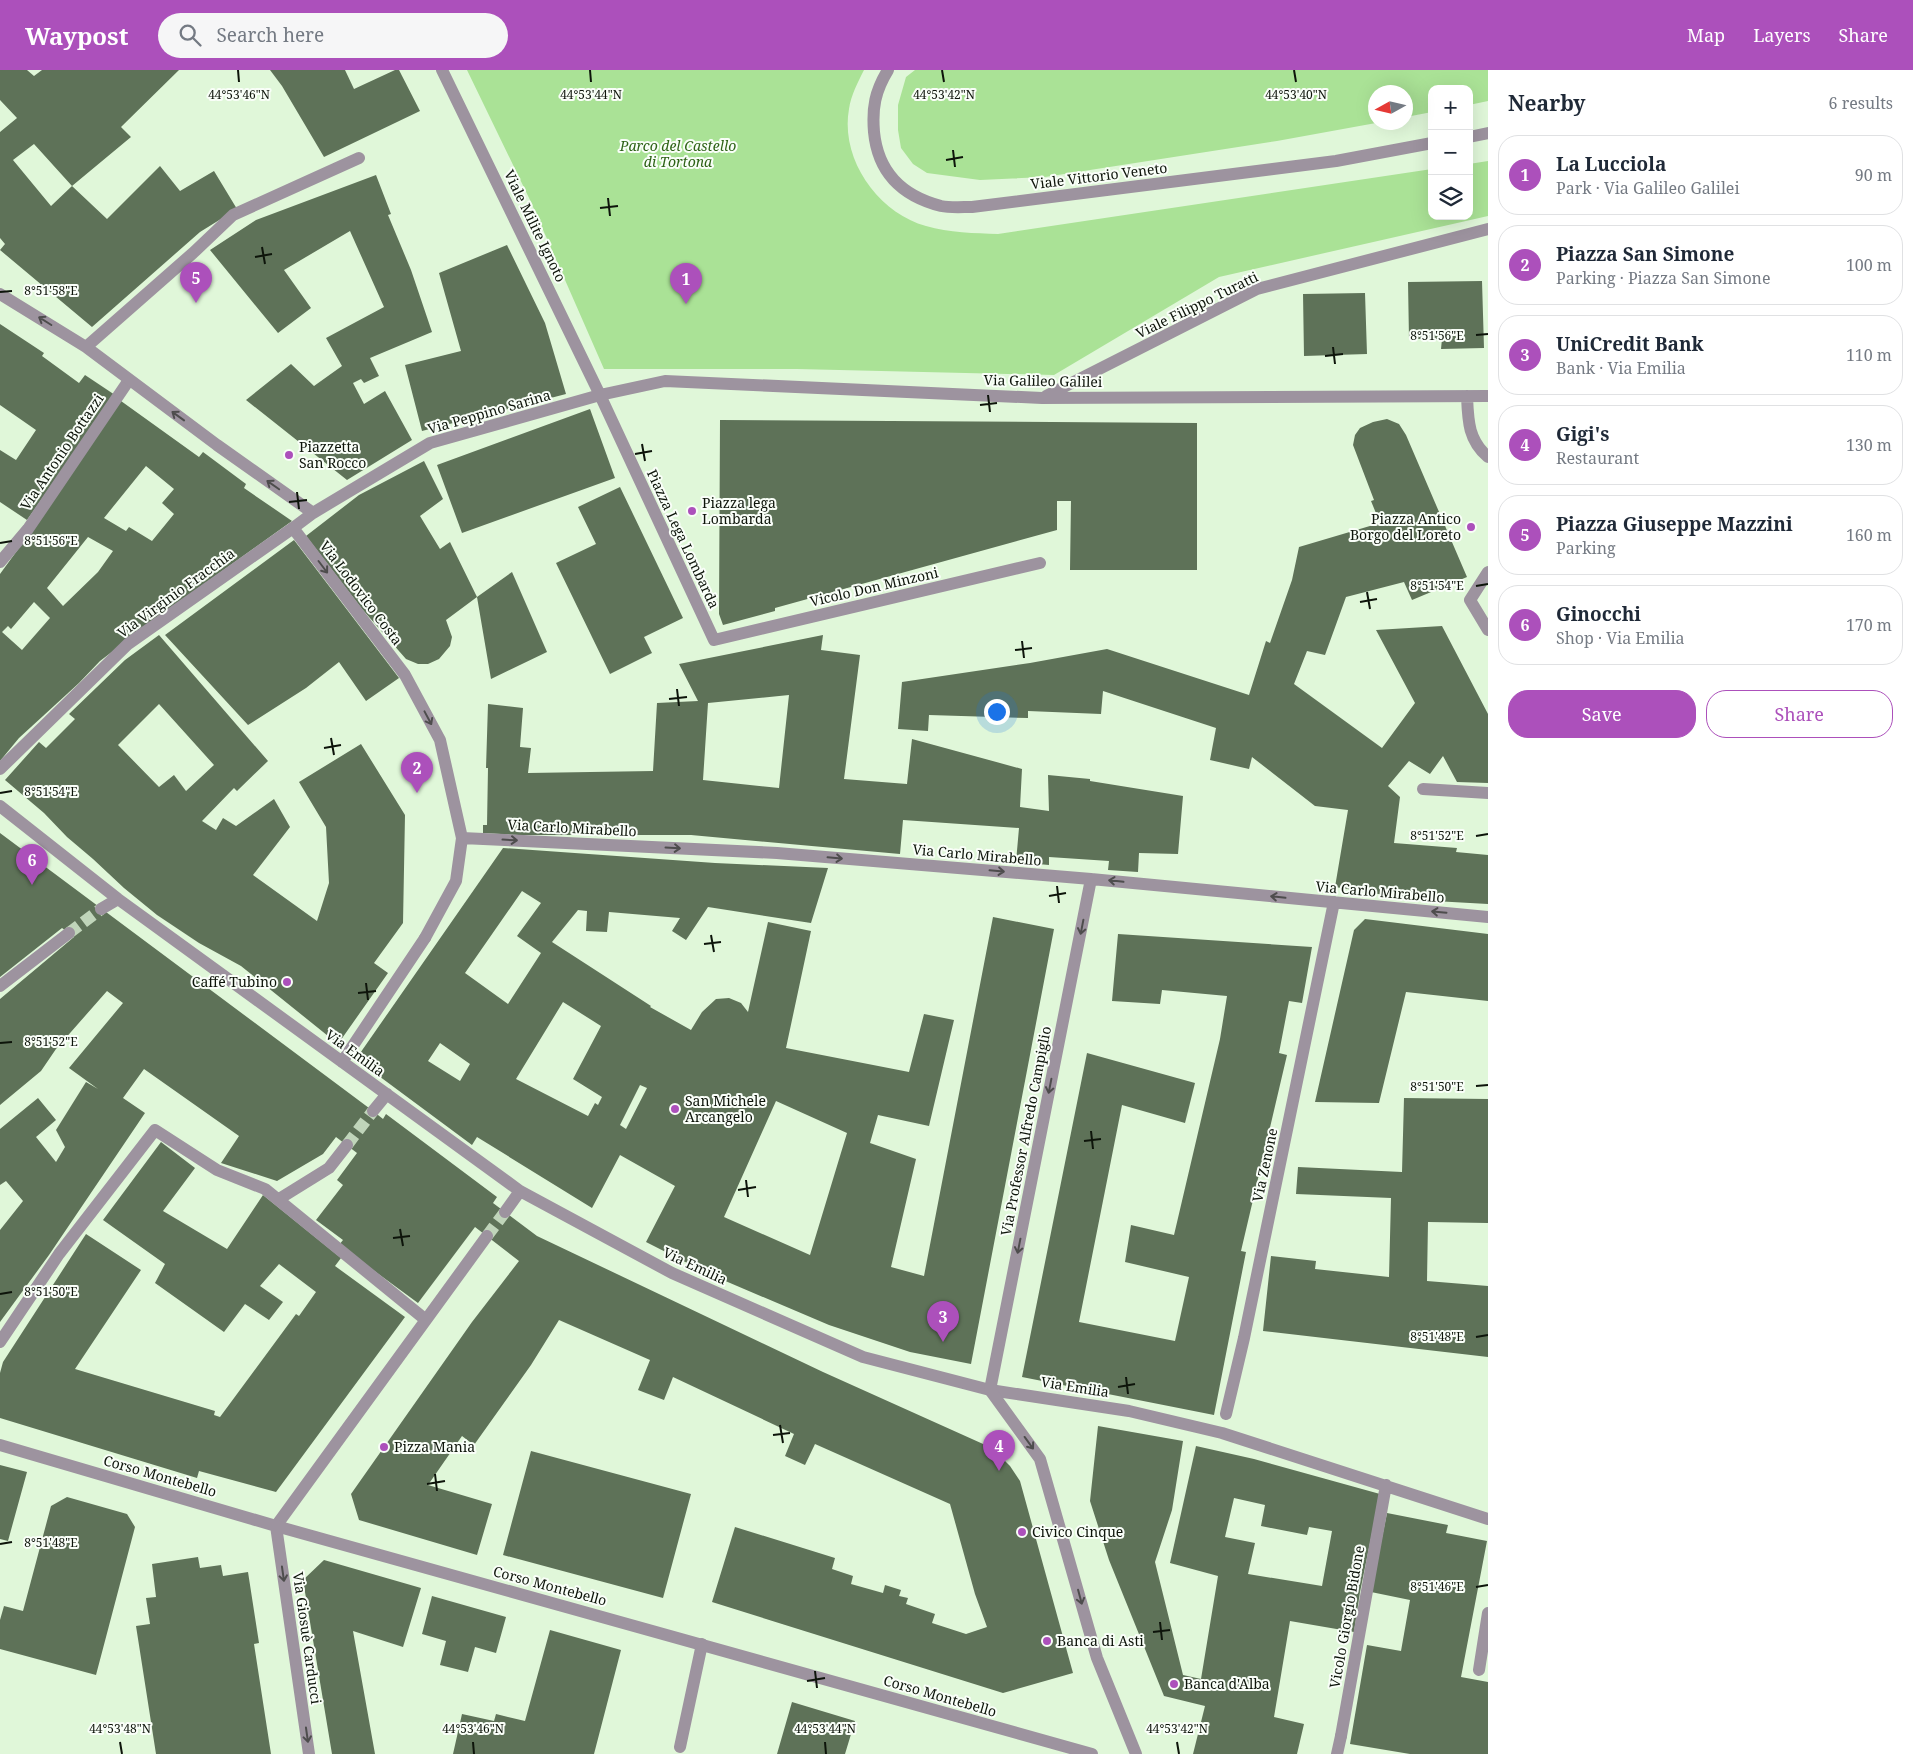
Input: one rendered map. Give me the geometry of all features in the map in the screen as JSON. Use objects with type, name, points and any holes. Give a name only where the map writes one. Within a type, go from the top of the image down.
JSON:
[{"type":"street","name":"Viale Milite Ignoto","points":[[442,70],[600,395]]},
{"type":"street","name":"Viale Vittorio Veneto","points":[[888,70],[880,83],[872,111],[880,160],[891,179],[911,194],[942,206],[972,207],[1326,162],[1428,144]]},
{"type":"street","points":[[1473,136],[1488,133]]},
{"type":"street","points":[[86,347],[193,253],[233,215],[359,158]]},
{"type":"street","name":"Viale Filippo Turatti","points":[[1042,398],[1257,289],[1488,229]]},
{"type":"street","points":[[0,294],[86,347],[128,380],[313,513]]},
{"type":"street","name":"Via Antonio Bottazzi","points":[[0,562],[28,529],[128,380]]},
{"type":"street","name":"Via Galileo Galilei","points":[[600,395],[665,380],[1042,398],[1488,396]]},
{"type":"street","name":"Via Peppino Sarina","points":[[313,513],[430,443],[600,395]]},
{"type":"street","name":"Piazza Lega Lombarda","points":[[600,395],[714,640]]},
{"type":"street","points":[[1467,396],[1469,429],[1481,451],[1488,456]]},
{"type":"street","name":"Via Virginio Fracchia","points":[[0,769],[128,644],[313,513]]},
{"type":"street","name":"Via Lodovico Costa","points":[[293,528],[405,675],[440,740],[462,838]]},
{"type":"street","name":"Vicolo Don Minzoni","points":[[714,640],[1040,563]]},
{"type":"street","points":[[1488,572],[1470,600],[1488,630]]},
{"type":"street","points":[[1423,789],[1488,793]]},
{"type":"street","name":"Via Emilia","points":[[0,806],[118,899],[520,1191],[672,1273],[863,1358],[990,1390],[1129,1411],[1222,1433],[1488,1519]]},
{"type":"street","points":[[342,1062],[425,938],[456,881],[462,838]]},
{"type":"street","name":"Via Carlo Mirabello","points":[[462,838],[777,853],[1091,879],[1488,917]]},
{"type":"street","name":"Via Professor Alfredo Campiglio","points":[[990,1390],[1091,879]]},
{"type":"street","points":[[101,909],[118,899]]},
{"type":"street","name":"Via Zenone","points":[[1222,1433],[1244,1338],[1334,902]]},
{"type":"street","points":[[0,986],[69,933]]},
{"type":"street","points":[[373,1111],[387,1094]]},
{"type":"street","points":[[0,1342],[59,1254],[155,1130],[217,1170],[265,1189],[426,1320]]},
{"type":"street","points":[[278,1200],[329,1168],[347,1145]]},
{"type":"street","points":[[505,1212],[520,1191]]},
{"type":"street","points":[[276,1526],[487,1236]]},
{"type":"street","points":[[990,1390],[1040,1459],[1097,1658],[1136,1754]]},
{"type":"street","name":"Corso Montebello","points":[[0,1445],[276,1526],[1092,1754]]},
{"type":"street","name":"Vicolo Giorgio Bidone","points":[[1338,1754],[1386,1485]]},
{"type":"street","name":"Via Giosuè Carducci","points":[[276,1526],[309,1754]]},
{"type":"street","points":[[1479,1670],[1488,1613]]},
{"type":"street","points":[[680,1747],[702,1644]]},
{"type":"green space","name":"Parco del Castello di Tortona","points":[[467,70],[864,70],[853,94],[849,109],[850,147],[857,165],[866,181],[892,209],[926,226],[944,230],[998,234],[1428,170],[1428,220],[1470,220],[1219,277],[1054,375],[797,369],[604,369],[530,200]]},
{"type":"green space","points":[[915,70],[1488,70],[1488,101],[1473,104],[1473,85],[1428,85],[1428,113],[1413,116],[1413,85],[1368,85],[1368,124],[1277,141],[1045,177],[980,180],[927,173],[913,164],[901,148],[898,130],[898,105],[906,77]]},
{"type":"green space","name":"Parco del Castello di Tortona","points":[[1488,161],[1488,216],[1473,219],[1473,163]]},
{"type":"building","points":[[0,70],[27,70],[34,76],[42,70],[179,70],[121,127],[131,137],[72,186],[107,219],[160,166],[180,191],[214,171],[237,209],[200,232],[92,327],[0,250],[5,244],[0,238],[0,132],[17,118],[0,100]],"holes":[[[34,144],[72,186],[51,206],[13,160]]]},
{"type":"building","points":[[270,70],[345,70],[354,89],[395,70],[399,70],[420,111],[324,157],[282,86]]},
{"type":"building","points":[[376,175],[391,214],[388,215],[411,270],[432,332],[370,358],[379,376],[364,383],[361,379],[353,383],[364,404],[385,391],[412,440],[347,480],[246,400],[291,364],[314,386],[342,366],[326,338],[384,307],[350,231],[284,270],[311,308],[278,333],[210,250],[256,220]]},
{"type":"building","points":[[507,245],[545,323],[566,394],[422,431],[405,365],[461,351],[439,273]]},
{"type":"building","points":[[1482,281],[1484,348],[1441,349],[1442,339],[1409,339],[1408,282]]},
{"type":"building","points":[[1365,293],[1367,354],[1304,356],[1303,294]]},
{"type":"building","points":[[0,324],[44,353],[42,356],[79,383],[85,375],[115,395],[27,520],[0,502],[0,450],[16,460],[36,430],[0,405]]},
{"type":"building","points":[[121,401],[199,457],[203,452],[246,484],[244,488],[292,521],[100,661],[19,738],[0,761],[0,574],[46,511]],"holes":[[[146,466],[174,489],[162,503],[174,514],[152,541],[129,527],[126,531],[104,518]],[[88,537],[113,551],[98,572],[63,606],[47,588]],[[34,602],[50,618],[22,650],[2,632],[8,626],[11,629]]]},
{"type":"building","points":[[590,409],[615,478],[462,533],[437,465]]},
{"type":"building","points":[[1387,419],[1399,424],[1406,435],[1467,577],[1412,600],[1404,582],[1346,597],[1325,655],[1307,651],[1294,684],[1382,748],[1415,703],[1376,630],[1442,626],[1488,714],[1488,783],[1457,782],[1443,756],[1430,774],[1409,761],[1388,786],[1400,797],[1394,843],[1457,848],[1456,852],[1488,855],[1488,904],[1416,900],[1335,887],[1348,810],[1315,806],[1252,757],[1249,769],[1210,760],[1216,728],[1103,691],[1101,714],[1028,711],[1028,718],[929,715],[928,731],[898,729],[902,682],[1030,663],[1107,649],[1249,695],[1266,641],[1270,643],[1292,580],[1299,547],[1380,523],[1371,501],[1374,500],[1353,445],[1355,435],[1360,428],[1373,422]]},
{"type":"building","points":[[720,420],[1197,423],[1197,570],[1070,570],[1071,501],[1057,501],[1057,530],[775,608],[775,611],[723,625],[719,614]]},
{"type":"building","points":[[424,461],[443,499],[420,516],[440,549],[450,542],[477,597],[446,620],[452,637],[450,646],[439,659],[428,664],[418,664],[406,659],[362,609],[306,536],[359,495]]},
{"type":"building","points":[[620,487],[683,618],[644,637],[652,653],[610,674],[556,563],[596,544],[578,507]]},
{"type":"building","points":[[294,540],[399,678],[366,701],[339,662],[306,688],[248,725],[165,635]]},
{"type":"building","points":[[512,572],[547,652],[491,679],[477,597]]},
{"type":"building","points":[[159,635],[268,761],[237,791],[234,788],[202,821],[216,830],[223,818],[236,826],[274,799],[290,827],[253,875],[317,921],[329,883],[326,827],[299,782],[361,744],[405,815],[403,923],[374,963],[388,973],[338,1044],[241,966],[199,943],[157,915],[124,888],[67,837],[44,813],[5,780],[39,742],[46,748],[75,719],[69,714],[125,660]],"holes":[[[159,704],[214,765],[186,791],[174,775],[159,787],[118,745]]]},
{"type":"building","points":[[823,635],[821,650],[860,655],[844,779],[907,784],[912,739],[1022,769],[1020,807],[1049,811],[1048,775],[1090,779],[1090,781],[1183,796],[1178,854],[1139,853],[1138,872],[1108,870],[1109,861],[1049,857],[1049,865],[1016,862],[1019,828],[903,820],[900,854],[691,835],[519,835],[483,833],[483,825],[487,825],[488,704],[523,708],[520,747],[531,748],[528,773],[653,771],[657,703],[698,701],[679,664]],"holes":[[[789,695],[779,788],[703,780],[708,703]]]},
{"type":"building","points":[[0,833],[383,1119],[386,1114],[497,1197],[493,1203],[537,1236],[823,1372],[992,1448],[1010,1466],[1020,1481],[1073,1673],[1003,1693],[712,1602],[735,1527],[835,1558],[832,1569],[853,1576],[851,1584],[883,1593],[885,1585],[901,1590],[899,1596],[908,1598],[906,1604],[935,1614],[932,1623],[966,1634],[987,1627],[975,1594],[950,1504],[815,1444],[805,1465],[785,1456],[794,1434],[673,1377],[664,1400],[638,1390],[650,1360],[559,1320],[531,1365],[474,1445],[462,1436],[428,1485],[492,1504],[477,1555],[359,1520],[351,1494],[472,1322],[519,1261],[475,1227],[418,1303],[339,1245],[343,1240],[316,1220],[343,1185],[337,1180],[357,1153],[336,1137],[323,1154],[277,1181],[221,1163],[239,1136],[144,1069],[123,1098],[145,1113],[49,1255],[0,1322],[0,1230],[23,1201],[6,1181],[0,1185],[0,1129],[38,1098],[56,1120],[36,1137],[56,1162],[65,1147],[56,1130],[86,1082],[98,1089],[69,1068],[123,1003],[107,991],[56,1049],[41,1071],[0,1105],[0,999],[74,937],[62,928],[0,977]]},
{"type":"building","points":[[503,848],[715,863],[828,868],[811,923],[708,907],[686,940],[672,931],[680,918],[609,912],[607,932],[586,931],[587,911],[578,910],[552,942],[650,1007],[691,1030],[702,1012],[716,999],[729,998],[741,1003],[748,1012],[768,922],[811,931],[786,1048],[909,1072],[924,1014],[954,1020],[929,1126],[878,1115],[870,1143],[916,1159],[891,1267],[924,1276],[993,917],[1054,929],[971,1364],[910,1352],[829,1325],[709,1274],[646,1242],[675,1186],[620,1155],[592,1208],[477,1137],[472,1145],[356,1059]],"holes":[[[522,891],[541,903],[517,936],[541,953],[508,1004],[465,973]],[[563,1002],[601,1026],[573,1079],[602,1097],[598,1105],[595,1103],[588,1116],[516,1079]],[[440,1043],[470,1064],[460,1081],[428,1061]],[[640,1085],[647,1088],[626,1129],[620,1125]],[[776,1101],[847,1133],[810,1255],[724,1217]]]},
{"type":"building","points":[[1365,919],[1488,934],[1488,1001],[1406,992],[1379,1103],[1315,1102],[1354,930]]},
{"type":"building","points":[[1118,934],[1312,947],[1302,1003],[1289,1001],[1279,1053],[1287,1055],[1241,1251],[1246,1252],[1214,1415],[1022,1377],[1087,1053],[1195,1083],[1185,1123],[1122,1105],[1079,1322],[1175,1341],[1189,1277],[1125,1262],[1131,1225],[1174,1235],[1220,1039],[1227,996],[1162,990],[1160,1004],[1112,1001]]},
{"type":"building","points":[[1404,1098],[1488,1099],[1488,1223],[1428,1222],[1427,1281],[1488,1286],[1488,1357],[1263,1331],[1271,1256],[1316,1261],[1315,1269],[1389,1277],[1391,1198],[1296,1194],[1298,1167],[1402,1172]]},
{"type":"building","points":[[161,1142],[195,1168],[163,1211],[227,1249],[263,1195],[341,1258],[335,1266],[405,1317],[276,1492],[199,1471],[197,1478],[0,1418],[0,1373],[3,1362],[86,1234],[141,1270],[75,1369],[215,1411],[214,1415],[220,1417],[296,1314],[299,1316],[316,1292],[279,1264],[260,1286],[283,1302],[269,1320],[245,1304],[224,1332],[155,1283],[165,1264],[103,1220]]},
{"type":"building","points":[[1098,1426],[1183,1441],[1172,1510],[1155,1562],[1183,1675],[1201,1679],[1218,1576],[1170,1563],[1196,1446],[1254,1459],[1380,1494],[1360,1592],[1354,1632],[1290,1621],[1274,1717],[1304,1724],[1297,1754],[1193,1754],[1205,1706],[1164,1696],[1109,1560],[1090,1501]],"holes":[[[1234,1498],[1265,1505],[1261,1526],[1307,1535],[1309,1527],[1332,1531],[1322,1586],[1248,1574],[1255,1543],[1225,1537]]]},
{"type":"building","points":[[531,1451],[691,1494],[663,1598],[503,1555]]},
{"type":"building","points":[[0,1465],[27,1472],[8,1541],[0,1539]]},
{"type":"building","points":[[67,1497],[127,1514],[135,1527],[96,1675],[0,1649],[0,1620],[4,1606],[23,1611],[51,1506]]},
{"type":"building","points":[[1387,1513],[1448,1525],[1446,1533],[1487,1541],[1461,1677],[1488,1682],[1488,1754],[1410,1754],[1350,1744],[1367,1645],[1401,1651],[1410,1600],[1371,1592]]},
{"type":"building","points":[[198,1557],[200,1568],[221,1565],[223,1576],[248,1572],[259,1643],[254,1644],[271,1754],[156,1754],[136,1626],[150,1624],[146,1598],[156,1597],[152,1564]]},
{"type":"building","points":[[324,1560],[421,1588],[403,1647],[353,1631],[375,1754],[332,1754],[303,1580]]},
{"type":"building","points":[[432,1596],[506,1617],[496,1653],[475,1647],[468,1672],[440,1665],[446,1641],[422,1634]]},
{"type":"building","points":[[550,1630],[621,1650],[594,1754],[453,1754],[462,1714],[494,1721],[496,1714],[525,1721]]},
{"type":"building","points":[[792,1702],[855,1721],[845,1754],[777,1754]]},
{"type":"tunnel","points":[[69,933],[101,909]]},
{"type":"tunnel","points":[[347,1145],[373,1111]]},
{"type":"tunnel","points":[[487,1236],[505,1212]]},
{"type":"place","name":"Piazza Giuseppe Mazzini","points":[[196,303]]},
{"type":"place","name":"La Lucciola","points":[[686,304]]},
{"type":"place","name":"Piazzetta San Rocco","points":[[289,455]]},
{"type":"place","name":"Piazza lega Lombarda","points":[[692,511]]},
{"type":"place","name":"Piazza Antico Borgo del Loreto","points":[[1471,527]]},
{"type":"place","name":"Piazza San Simone","points":[[417,793]]},
{"type":"place","name":"Ginocchi","points":[[32,885]]},
{"type":"place","name":"Caffé Tubino","points":[[287,982]]},
{"type":"place","name":"San Michele Arcangelo","points":[[675,1109]]},
{"type":"place","name":"UniCredit Bank","points":[[943,1342]]},
{"type":"place","name":"Pizza Mania","points":[[384,1447]]},
{"type":"place","name":"Gigi's","points":[[999,1471]]},
{"type":"place","name":"Civico Cinque","points":[[1022,1532]]},
{"type":"place","name":"Banca di Asti","points":[[1047,1641]]},
{"type":"place","name":"Banca d'Alba","points":[[1174,1684]]}]
